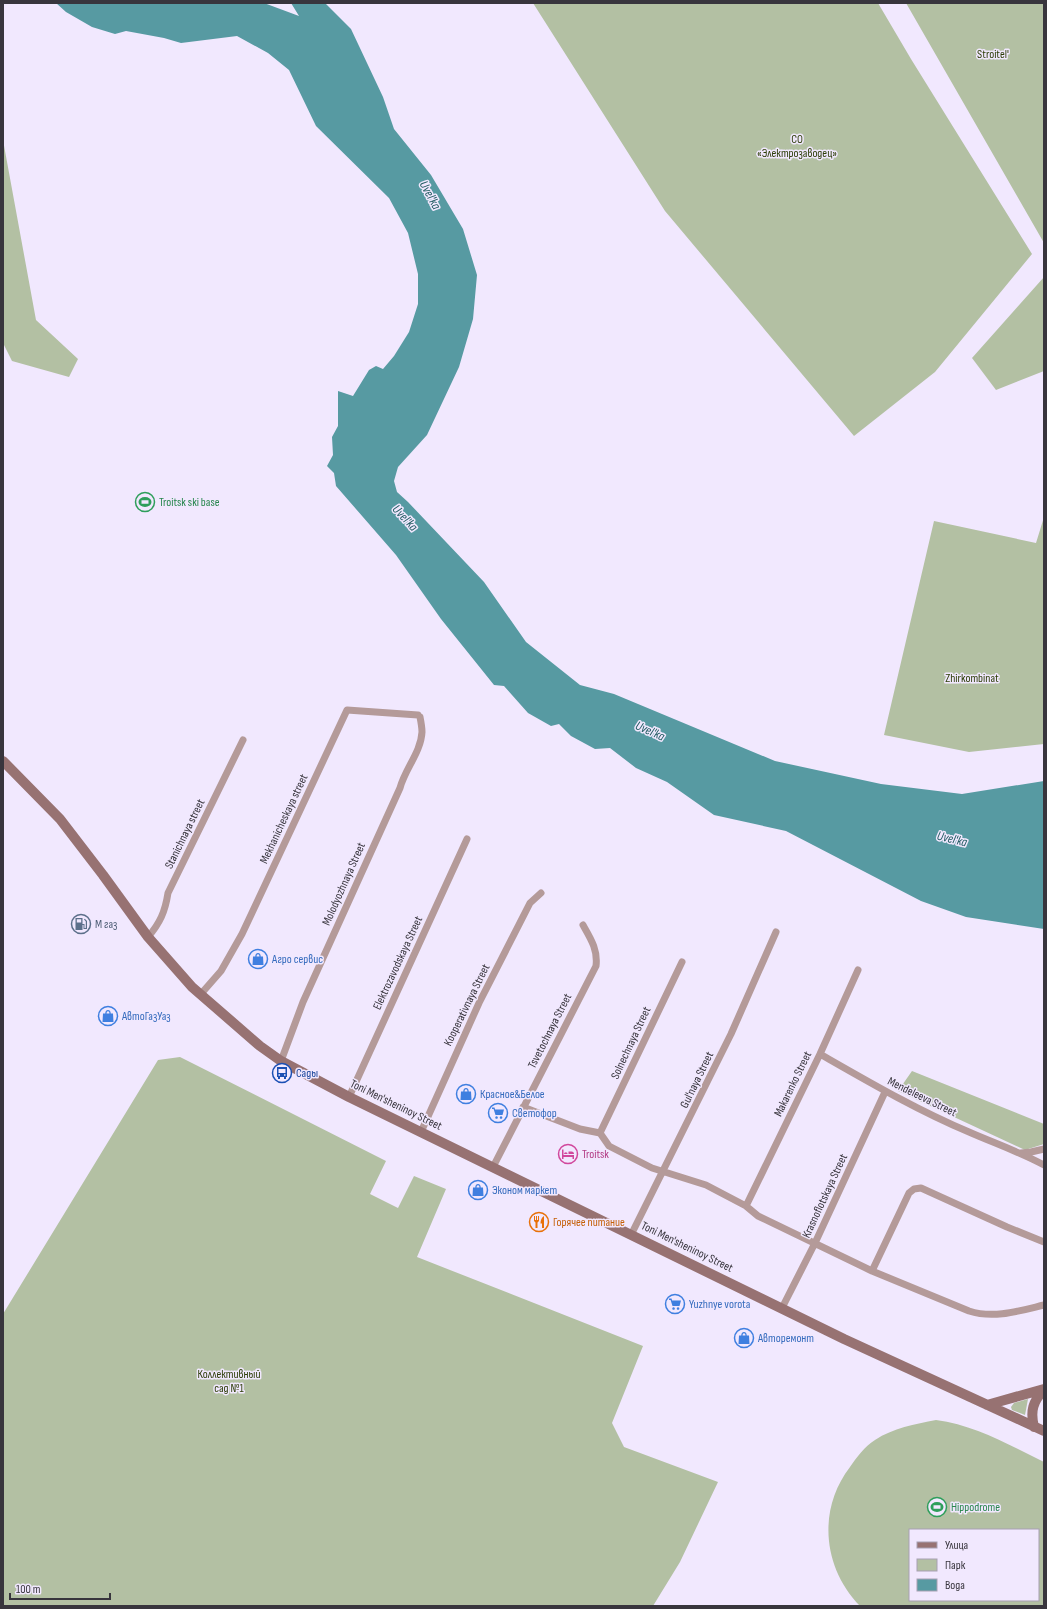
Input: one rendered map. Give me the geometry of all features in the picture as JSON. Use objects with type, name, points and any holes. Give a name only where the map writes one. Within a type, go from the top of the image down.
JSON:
[{"type":"main road","name":"Toni Men'sheninoy Street","points":[[3,761],[60,819],[148,937],[200,995],[241,1031],[282,1061],[349,1097],[631,1235],[782,1308],[1044,1431]]},
{"type":"main road","points":[[987,1405],[1044,1390]]},
{"type":"main road","points":[[1034,1426],[1032,1410],[1038,1396],[1044,1390]]},
{"type":"street","name":"Mekhanicheskaya street","points":[[200,995],[221,971],[242,934],[347,710],[419,716]]},
{"type":"street","name":"Molodyozhnaya Street","points":[[282,1061],[303,1002],[400,788],[403,776],[418,748],[422,732],[419,716]]},
{"type":"street","name":"Stanichnaya street","points":[[148,937],[158,926],[164,913],[168,893],[244,740]]},
{"type":"street","name":"Elektrozavodskaya Street","points":[[349,1097],[467,839]]},
{"type":"street","name":"Kooperativnaya Street","points":[[420,1132],[493,977],[530,903],[541,893]]},
{"type":"street","name":"Tsvetochnaya Street","points":[[493,1167],[596,966],[597,957],[593,942],[583,925]]},
{"type":"street","name":"Gul'naya Street","points":[[631,1235],[665,1171],[731,1034],[776,932]]},
{"type":"street","name":"Solnechnaya Street","points":[[600,1133],[682,962]]},
{"type":"street","name":"Makarenko Street","points":[[746,1206],[820,1054],[858,970]]},
{"type":"street","name":"Mendeleeva Street","points":[[820,1054],[885,1092],[968,1132],[1018,1153],[1044,1166]]},
{"type":"street","name":"Krasnoflotskaya Street","points":[[782,1308],[815,1243],[885,1092]]},
{"type":"street","points":[[523,1107],[580,1129],[600,1133],[609,1146],[652,1168],[706,1185],[746,1206],[758,1216],[872,1271],[982,1316],[1044,1305]]},
{"type":"street","points":[[1018,1153],[1044,1149]]},
{"type":"street","points":[[872,1271],[909,1193],[914,1189],[921,1188],[1044,1242]]},
{"type":"green space","name":"СО «Электрозаводец»","points":[[533,3],[878,3],[1032,254],[935,372],[854,436],[665,211]]},
{"type":"green space","name":"Stroitel'","points":[[906,3],[1044,3],[1044,243]]},
{"type":"green space","points":[[3,140],[36,320],[78,359],[69,377],[12,361],[3,343]]},
{"type":"green space","points":[[1044,277],[1044,371],[996,390],[972,358]]},
{"type":"green space","name":"Zhirkombinat","points":[[1044,517],[1044,744],[969,752],[884,735],[934,521],[1036,543]]},
{"type":"green space","name":"Коллективный сад №1","points":[[180,1057],[386,1161],[370,1194],[398,1208],[414,1176],[446,1189],[417,1257],[643,1346],[612,1423],[624,1447],[718,1482],[680,1562],[653,1606],[3,1606],[3,1314],[158,1060]]},
{"type":"green space","points":[[912,1071],[1044,1124],[1044,1144],[1025,1150],[898,1091]]},
{"type":"green space","points":[[1028,1399],[1025,1415],[1012,1410],[1011,1407],[1014,1403]]},
{"type":"green space","name":"Hippodrome","points":[[936,1420],[964,1426],[1005,1443],[1044,1462],[1044,1606],[860,1606],[848,1591],[838,1574],[832,1557],[829,1538],[829,1520],[832,1502],[839,1484],[864,1449],[889,1432]]},
{"type":"water","name":"Uvel'ka","points":[[56,3],[264,3],[299,16],[291,3],[325,3],[351,29],[383,97],[394,129],[431,175],[463,229],[477,275],[473,319],[459,367],[427,435],[398,467],[394,481],[397,492],[484,582],[526,642],[580,685],[614,694],[775,761],[881,784],[962,794],[1044,781],[1044,929],[966,917],[921,901],[786,831],[714,815],[667,782],[636,768],[610,748],[595,749],[571,736],[559,724],[551,726],[528,713],[504,686],[494,685],[441,619],[396,555],[336,486],[334,473],[327,466],[333,455],[332,437],[338,426],[338,391],[353,396],[369,370],[376,366],[383,369],[394,356],[409,332],[418,304],[418,274],[408,233],[389,198],[316,126],[289,70],[268,53],[237,36],[181,43],[164,38],[126,31],[115,34],[92,27],[66,12]]},
{"type":"place","name":"Troitsk ski base","points":[[145,502]]},
{"type":"place","name":"М газ","points":[[81,924]]},
{"type":"place","name":"Агро сервис","points":[[258,959]]},
{"type":"place","name":"АвтоГазУаз","points":[[108,1016]]},
{"type":"place","name":"Сады","points":[[282,1073]]},
{"type":"place","name":"Красное&Белое","points":[[466,1094]]},
{"type":"place","name":"Светофор","points":[[498,1113]]},
{"type":"place","name":"Troitsk","points":[[568,1154]]},
{"type":"place","name":"Эконом маркет","points":[[478,1190]]},
{"type":"place","name":"Горячее питание","points":[[539,1222]]},
{"type":"place","name":"Yuzhnye vorota","points":[[675,1304]]},
{"type":"place","name":"Авторемонт","points":[[744,1338]]},
{"type":"place","name":"Hippodrome","points":[[937,1507]]}]
